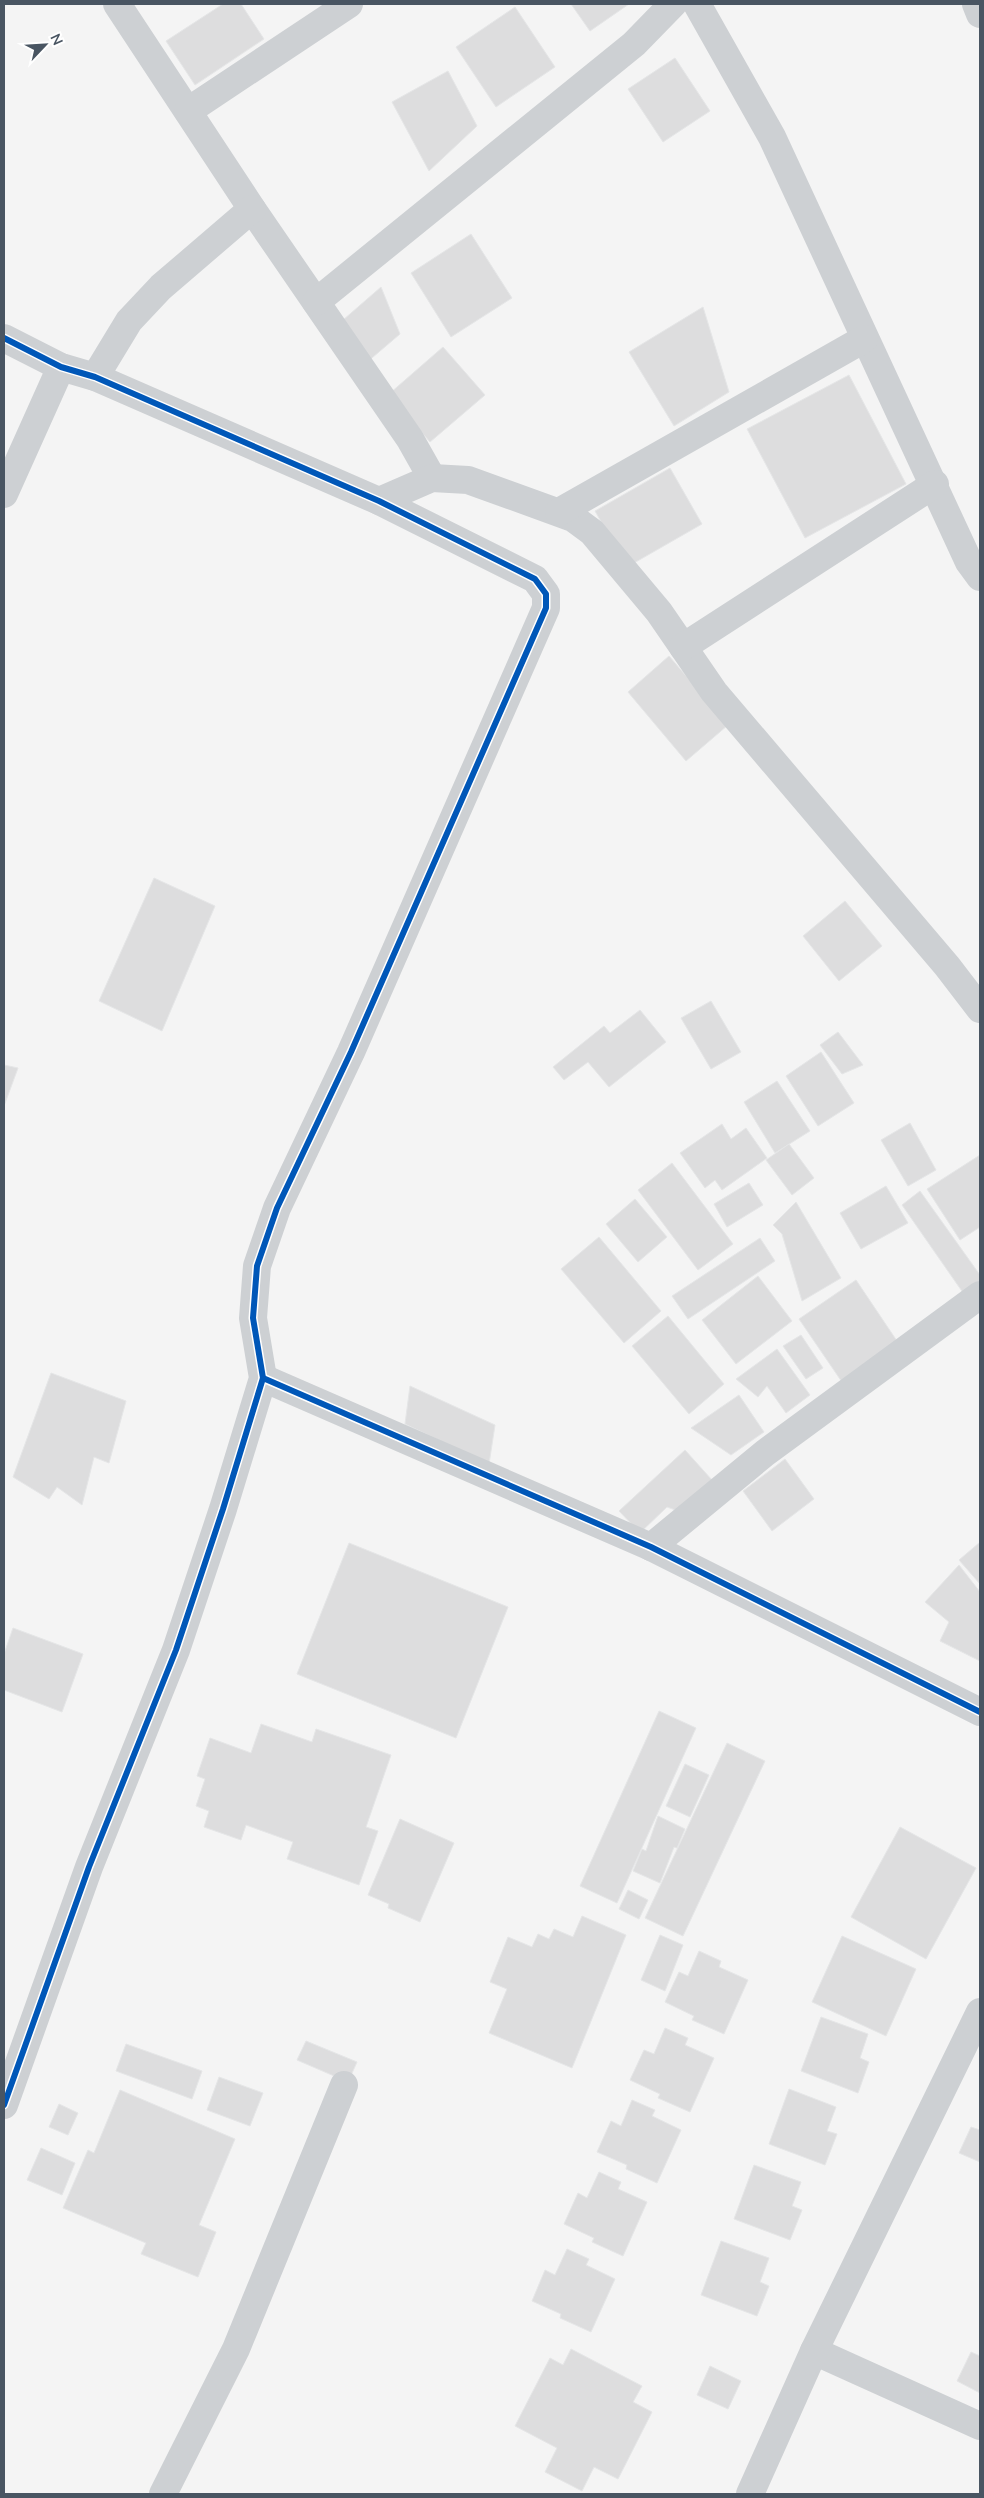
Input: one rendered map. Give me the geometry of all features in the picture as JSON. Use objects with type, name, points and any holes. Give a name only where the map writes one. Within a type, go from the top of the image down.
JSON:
[{"type":"street","points":[[117,4],[252,209],[410,438],[432,478]]},
{"type":"street","points":[[188,111],[349,4]]},
{"type":"street","points":[[316,302],[634,44],[673,4]]},
{"type":"street","points":[[697,4],[772,137],[864,339],[935,484],[969,562],[980,577]]},
{"type":"street","points":[[976,4],[980,14]]},
{"type":"street","points":[[95,378],[129,321],[161,287],[252,209]]},
{"type":"street","points":[[4,338],[62,367],[95,378],[379,500],[534,579],[546,594],[546,608],[351,1052],[277,1208],[257,1266],[253,1318],[263,1378],[223,1509],[176,1650],[89,1867],[4,2104]]},
{"type":"street","points":[[559,512],[864,339]]},
{"type":"street","points":[[4,494],[62,367]]},
{"type":"street","points":[[379,500],[432,478],[468,480],[559,512],[573,518],[592,532],[659,612],[714,692],[941,959],[980,1009]]},
{"type":"street","points":[[683,647],[935,484]]},
{"type":"street","points":[[651,1546],[765,1452],[980,1295]]},
{"type":"street","points":[[263,1378],[651,1546],[980,1712]]},
{"type":"street","points":[[750,2494],[814,2351],[980,2012]]},
{"type":"street","points":[[163,2494],[236,2349],[344,2085]]},
{"type":"street","points":[[814,2351],[980,2426]]},
{"type":"building","points":[[223,4],[241,4],[264,39],[195,85],[166,41]]},
{"type":"building","points":[[571,4],[629,4],[590,31]]},
{"type":"building","points":[[515,7],[555,67],[496,107],[456,47]]},
{"type":"building","points":[[675,58],[710,111],[663,142],[628,89]]},
{"type":"building","points":[[448,71],[477,126],[429,171],[392,102]]},
{"type":"building","points":[[471,234],[512,298],[451,337],[411,273]]},
{"type":"building","points":[[381,287],[400,334],[366,363],[335,327]]},
{"type":"building","points":[[703,307],[729,392],[674,426],[629,352]]},
{"type":"building","points":[[443,347],[485,395],[430,442],[389,394]]},
{"type":"building","points":[[849,375],[906,484],[805,538],[747,429]]},
{"type":"building","points":[[670,468],[702,524],[627,567],[595,511]]},
{"type":"building","points":[[669,656],[728,725],[686,761],[628,692]]},
{"type":"building","points":[[154,878],[215,906],[162,1031],[99,1001]]},
{"type":"building","points":[[845,901],[882,946],[839,981],[803,936]]},
{"type":"building","points":[[711,1001],[741,1052],[711,1069],[681,1018]]},
{"type":"building","points":[[640,1010],[666,1042],[609,1087],[588,1062],[564,1080],[553,1067],[604,1026],[610,1033]]},
{"type":"building","points":[[838,1032],[863,1065],[842,1074],[820,1045]]},
{"type":"building","points":[[821,1052],[854,1103],[818,1126],[786,1076]]},
{"type":"building","points":[[4,1065],[18,1068],[4,1106]]},
{"type":"building","points":[[777,1081],[810,1131],[775,1153],[744,1102]]},
{"type":"building","points":[[910,1123],[936,1170],[908,1186],[881,1140]]},
{"type":"building","points":[[722,1124],[731,1139],[746,1128],[767,1158],[722,1190],[715,1180],[705,1188],[680,1153]]},
{"type":"building","points":[[789,1144],[814,1178],[792,1195],[766,1160]]},
{"type":"building","points":[[980,1155],[980,1227],[960,1240],[927,1189]]},
{"type":"building","points":[[672,1163],[733,1244],[698,1270],[638,1190]]},
{"type":"building","points":[[749,1183],[763,1205],[727,1227],[714,1204]]},
{"type":"building","points":[[886,1186],[908,1223],[861,1249],[840,1213]]},
{"type":"building","points":[[920,1191],[980,1275],[980,1285],[966,1297],[902,1205]]},
{"type":"building","points":[[635,1199],[667,1237],[638,1262],[606,1224]]},
{"type":"building","points":[[796,1202],[841,1278],[802,1301],[782,1234],[773,1225]]},
{"type":"building","points":[[599,1237],[661,1311],[624,1343],[561,1269]]},
{"type":"building","points":[[760,1238],[775,1261],[688,1319],[672,1296]]},
{"type":"building","points":[[758,1276],[792,1321],[736,1364],[702,1320]]},
{"type":"building","points":[[856,1280],[899,1344],[842,1382],[799,1319]]},
{"type":"building","points":[[668,1316],[724,1384],[689,1414],[632,1346]]},
{"type":"building","points":[[801,1335],[823,1368],[806,1379],[783,1346]]},
{"type":"building","points":[[777,1349],[810,1395],[786,1413],[767,1386],[758,1397],[736,1379]]},
{"type":"building","points":[[51,1373],[126,1401],[109,1463],[94,1457],[82,1505],[57,1487],[49,1499],[13,1477]]},
{"type":"building","points":[[410,1386],[495,1425],[489,1464],[405,1424]]},
{"type":"building","points":[[739,1395],[764,1432],[731,1455],[691,1428]]},
{"type":"building","points":[[685,1450],[712,1480],[678,1511],[667,1507],[640,1533],[619,1511]]},
{"type":"building","points":[[785,1459],[814,1499],[772,1531],[743,1491]]},
{"type":"building","points":[[349,1543],[508,1607],[456,1738],[297,1674]]},
{"type":"building","points":[[979,1543],[980,1545],[980,1584],[959,1560]]},
{"type":"building","points":[[959,1565],[980,1592],[980,1661],[940,1641],[949,1622],[925,1602]]},
{"type":"building","points":[[13,1628],[83,1654],[62,1712],[4,1690],[4,1654]]},
{"type":"building","points":[[659,1711],[696,1728],[617,1903],[580,1886]]},
{"type":"building","points":[[261,1724],[312,1742],[316,1729],[391,1755],[366,1827],[378,1831],[359,1885],[287,1859],[293,1842],[246,1825],[241,1840],[204,1827],[209,1811],[196,1806],[205,1779],[197,1776],[210,1738],[251,1753]]},
{"type":"building","points":[[727,1743],[765,1761],[683,1936],[645,1918]]},
{"type":"building","points":[[685,1764],[709,1775],[690,1817],[666,1806]]},
{"type":"building","points":[[658,1816],[685,1829],[677,1848],[674,1847],[660,1883],[633,1871],[642,1849],[646,1851]]},
{"type":"building","points":[[400,1819],[454,1843],[420,1922],[388,1908],[389,1904],[368,1895]]},
{"type":"building","points":[[900,1827],[976,1868],[926,1959],[851,1917]]},
{"type":"building","points":[[628,1890],[648,1900],[639,1919],[619,1909]]},
{"type":"building","points":[[582,1916],[626,1935],[572,2068],[489,2033],[507,1989],[490,1982],[508,1937],[532,1947],[538,1934],[549,1939],[554,1929],[573,1937]]},
{"type":"building","points":[[660,1935],[683,1945],[665,1991],[641,1980]]},
{"type":"building","points":[[842,1936],[916,1969],[886,2036],[812,2002]]},
{"type":"building","points":[[699,1951],[721,1961],[719,1967],[748,1980],[724,2034],[692,2020],[694,2016],[665,2002],[679,1972],[688,1976]]},
{"type":"building","points":[[821,2017],[868,2034],[860,2058],[869,2062],[858,2093],[801,2071]]},
{"type":"building","points":[[665,2028],[688,2038],[685,2045],[714,2058],[690,2112],[658,2098],[660,2094],[630,2080],[644,2050],[654,2054]]},
{"type":"building","points":[[306,2041],[357,2062],[348,2082],[297,2060]]},
{"type":"building","points":[[126,2044],[202,2071],[192,2099],[116,2071]]},
{"type":"building","points":[[219,2077],[263,2093],[250,2126],[207,2110]]},
{"type":"building","points":[[789,2089],[836,2107],[827,2131],[837,2134],[825,2165],[769,2144]]},
{"type":"building","points":[[120,2090],[235,2139],[199,2225],[216,2232],[198,2277],[141,2254],[146,2243],[63,2208],[88,2150],[94,2153]]},
{"type":"building","points":[[632,2100],[655,2110],[652,2116],[681,2130],[657,2183],[626,2169],[627,2165],[597,2152],[611,2121],[621,2126]]},
{"type":"building","points":[[59,2104],[78,2113],[68,2135],[49,2127]]},
{"type":"building","points":[[971,2127],[980,2130],[980,2162],[959,2153]]},
{"type":"building","points":[[41,2148],[75,2163],[62,2195],[27,2180]]},
{"type":"building","points":[[754,2165],[801,2182],[792,2206],[802,2210],[790,2240],[734,2219]]},
{"type":"building","points":[[599,2172],[621,2182],[618,2189],[647,2202],[623,2256],[592,2242],[594,2238],[564,2224],[578,2193],[587,2198]]},
{"type":"building","points":[[721,2241],[769,2258],[760,2282],[769,2286],[757,2316],[701,2295]]},
{"type":"building","points":[[567,2249],[589,2259],[586,2265],[615,2279],[591,2332],[560,2318],[561,2314],[532,2301],[545,2270],[555,2275]]},
{"type":"building","points":[[571,2349],[642,2386],[633,2402],[652,2412],[618,2479],[594,2467],[582,2491],[545,2472],[557,2448],[515,2426],[550,2358],[563,2365]]},
{"type":"building","points":[[971,2352],[980,2356],[980,2393],[957,2381]]},
{"type":"building","points":[[710,2366],[741,2381],[728,2409],[697,2395]]},
{"type":"cycle path","points":[[4,338],[61,367],[95,377],[379,501],[535,579],[546,594],[546,608],[351,1052],[277,1208],[257,1266],[253,1318],[263,1378],[223,1509],[176,1650],[89,1867],[4,2105]]},
{"type":"cycle path","points":[[263,1378],[651,1547],[980,1712]]}]
